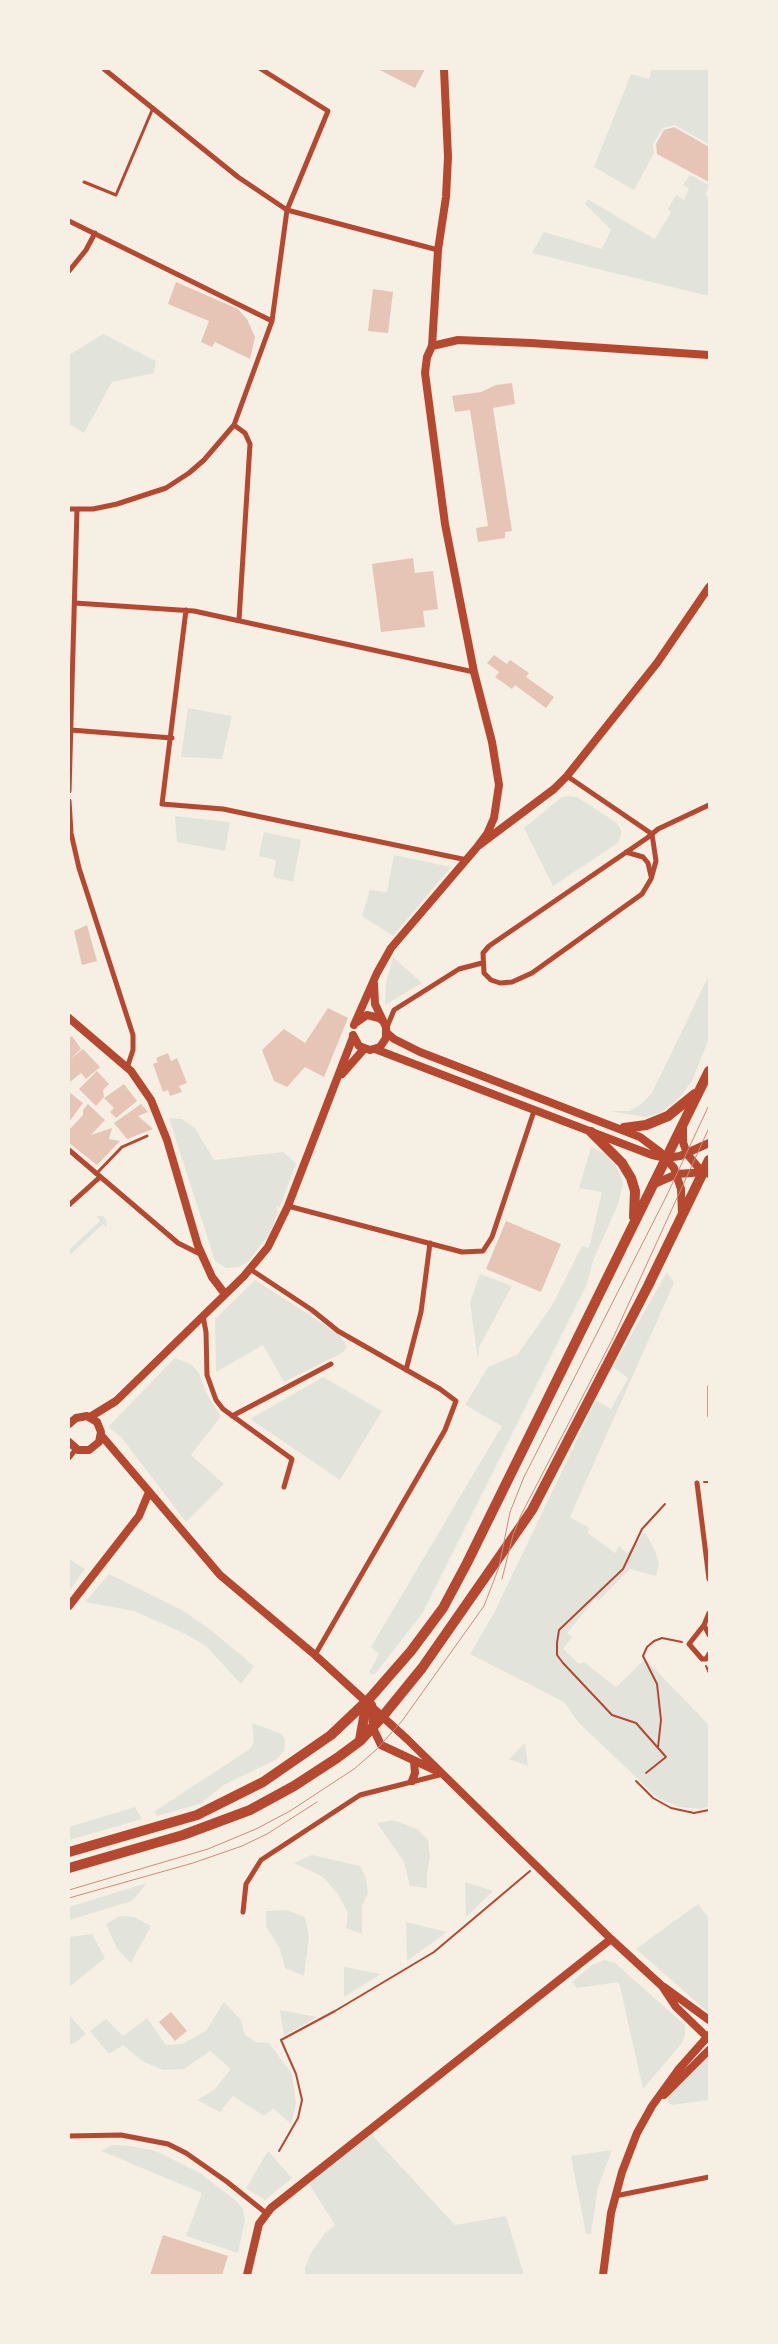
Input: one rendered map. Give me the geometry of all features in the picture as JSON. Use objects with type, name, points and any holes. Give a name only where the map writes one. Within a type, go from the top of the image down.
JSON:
[{"type":"highway","points":[[69,1852],[180,1820],[228,1801],[276,1775],[314,1749],[371,1700],[422,1638],[452,1593],[709,1072]]},
{"type":"highway","points":[[624,1128],[646,1125],[668,1116],[701,1089]]},
{"type":"highway","points":[[591,1132],[622,1163],[631,1178],[636,1206],[633,1226]]},
{"type":"highway","points":[[69,1868],[183,1835],[244,1813],[294,1786],[360,1741],[373,1728],[422,1668],[532,1510],[682,1217],[707,1173],[709,1160]]},
{"type":"highway","points":[[360,1741],[371,1700]]},
{"type":"street","points":[[104,69],[238,177],[286,210],[438,250]]},
{"type":"street","points":[[69,509],[93,509],[117,504],[166,488],[190,473],[204,460],[234,425],[272,321],[286,210],[328,111],[261,69]]},
{"type":"street","points":[[70,1420],[82,1416],[90,1417],[116,1401],[250,1269],[274,1237],[336,1083],[353,1037],[354,1025],[377,973],[391,948],[478,846],[487,834],[494,818],[499,786],[492,742],[474,672],[445,524],[426,393],[427,357],[432,346],[438,250],[446,197],[448,157],[444,69]]},
{"type":"street","points":[[69,221],[272,321]]},
{"type":"street","points":[[69,271],[86,250],[95,234]]},
{"type":"street","points":[[432,346],[458,340],[709,355]]},
{"type":"street","points":[[234,425],[245,433],[250,444],[239,620]]},
{"type":"street","points":[[69,791],[71,636],[75,603],[77,509]]},
{"type":"street","points":[[478,846],[554,789],[567,776],[657,663],[709,587]]},
{"type":"street","points":[[75,603],[186,610],[474,672]]},
{"type":"street","points":[[186,610],[172,738],[162,804],[223,809],[467,860]]},
{"type":"street","points":[[71,730],[172,738]]},
{"type":"street","points":[[567,776],[652,834],[656,861],[651,879],[642,894],[524,978],[500,983],[491,980],[484,973],[482,963],[483,953],[489,946],[652,834],[709,805]]},
{"type":"street","points":[[69,801],[72,833],[79,868],[133,1035],[133,1050],[127,1068]]},
{"type":"street","points":[[626,852],[643,857],[650,869],[651,879]]},
{"type":"street","points":[[375,1049],[384,1043],[386,1027],[394,1010],[459,969],[482,963]]},
{"type":"street","points":[[377,973],[373,994],[378,1012],[386,1027]]},
{"type":"street","points":[[354,1025],[362,1017],[368,1015],[379,1018],[394,1039],[420,1052],[624,1128],[647,1141],[666,1158],[677,1174],[682,1193],[682,1217]]},
{"type":"street","points":[[69,1018],[127,1068],[142,1086],[161,1119],[202,1255],[212,1277],[225,1294]]},
{"type":"street","points":[[353,1037],[364,1049],[375,1049],[652,1155],[666,1158],[687,1154],[709,1143]]},
{"type":"street","points":[[336,1083],[364,1049]]},
{"type":"street","points":[[288,1206],[462,1252],[483,1251],[488,1245],[517,1166],[534,1111]]},
{"type":"street","points":[[684,1123],[684,1142],[687,1154],[693,1163],[707,1173]]},
{"type":"street","points":[[69,1150],[178,1243],[202,1255]]},
{"type":"street","points":[[652,1185],[677,1174],[707,1173]]},
{"type":"street","points":[[69,1205],[98,1175]]},
{"type":"street","points":[[406,1370],[421,1312],[430,1243]]},
{"type":"street","points":[[250,1269],[312,1310],[338,1331],[440,1389],[456,1401],[446,1430],[315,1655]]},
{"type":"street","points":[[203,1316],[206,1332],[207,1375],[216,1400],[232,1416],[292,1459],[284,1487]]},
{"type":"street","points":[[232,1416],[331,1364]]},
{"type":"street","points":[[69,1442],[76,1449],[83,1451],[94,1448],[99,1442],[100,1430],[116,1401]]},
{"type":"street","points":[[90,1417],[149,1492],[220,1575],[371,1700],[383,1716],[611,1939],[662,1986],[709,2020]]},
{"type":"street","points":[[69,1458],[76,1449]]},
{"type":"street","points":[[698,1483],[707,1546],[709,1579]]},
{"type":"street","points":[[69,1606],[139,1516],[149,1492]]},
{"type":"street","points":[[709,1613],[704,1625],[689,1644],[702,1659],[706,1659],[709,1654]]},
{"type":"street","points":[[704,1625],[709,1635]]},
{"type":"street","points":[[371,1700],[373,1728],[381,1745],[443,1774]]},
{"type":"street","points":[[412,1781],[415,1773],[414,1761]]},
{"type":"street","points":[[242,1912],[246,1884],[261,1860],[360,1795],[443,1774]]},
{"type":"street","points":[[247,2275],[258,2224],[266,2213],[611,1939]]},
{"type":"street","points":[[603,2275],[607,2232],[614,2196],[628,2154],[652,2106],[686,2059],[708,2037],[676,2007],[662,1986]]},
{"type":"street","points":[[652,2106],[709,2050]]},
{"type":"street","points":[[69,2136],[121,2135],[168,2144],[186,2153],[226,2181],[266,2213]]},
{"type":"street","points":[[614,2196],[709,2177]]},
{"type":"lane","points":[[84,182],[116,195],[153,107]]},
{"type":"lane","points":[[98,1175],[122,1147],[147,1136]]},
{"type":"lane","points":[[709,1386],[709,1416]]},
{"type":"path","points":[[698,1483],[709,1482],[709,1416]]},
{"type":"path","points":[[646,1773],[666,1756],[636,1723],[612,1715],[563,1663],[558,1655],[557,1644],[559,1630],[623,1569],[642,1529],[665,1504]]},
{"type":"path","points":[[658,1747],[661,1720],[657,1684],[643,1656],[647,1647],[662,1638],[689,1644]]},
{"type":"path","points":[[636,1781],[653,1798],[671,1808],[694,1813],[709,1810]]},
{"type":"path","points":[[280,2151],[298,2118],[302,2100],[296,2074],[281,2040],[335,2011],[434,1952],[537,1865]]},
{"type":"shaded area","points":[[652,69],[709,69],[709,144],[674,125],[663,128],[653,144],[654,153],[634,190],[594,167],[631,74],[649,79]]},
{"type":"shaded area","points":[[690,175],[709,185],[706,195],[709,198],[709,296],[532,253],[544,232],[602,249],[611,230],[585,204],[587,199],[655,239],[671,212],[668,209],[676,195],[684,200],[689,189],[683,185]]},
{"type":"shaded area","points":[[103,334],[156,361],[154,373],[112,382],[84,433],[69,424],[69,355]]},
{"type":"shaded area","points":[[188,708],[232,716],[222,759],[181,757]]},
{"type":"shaded area","points":[[562,797],[577,797],[617,823],[621,830],[621,835],[618,843],[553,886],[524,828]]},
{"type":"shaded area","points":[[175,816],[230,822],[225,851],[177,842]]},
{"type":"shaded area","points":[[264,832],[301,840],[293,882],[273,877],[276,860],[259,856]]},
{"type":"shaded area","points":[[394,855],[451,867],[393,936],[362,916],[370,890],[387,892]]},
{"type":"shaded area","points":[[393,957],[422,983],[385,1005],[386,983]]},
{"type":"shaded area","points":[[709,975],[709,1038],[693,1079],[684,1092],[675,1102],[660,1113],[645,1117],[609,1111],[629,1111],[640,1105],[652,1093]]},
{"type":"shaded area","points":[[169,1118],[182,1119],[195,1128],[214,1160],[283,1152],[296,1163],[280,1207],[276,1206],[278,1212],[271,1232],[248,1262],[239,1267],[226,1268],[215,1261]]},
{"type":"shaded area","points":[[591,1147],[606,1154],[617,1168],[623,1183],[618,1204],[593,1261],[587,1284],[422,1614],[374,1675],[369,1673],[379,1654],[371,1647],[502,1426],[465,1405],[488,1367],[518,1354],[553,1304],[582,1246],[589,1248],[602,1192],[579,1188]]},
{"type":"shaded area","points":[[96,1216],[103,1216],[106,1220],[107,1228],[103,1224],[69,1256],[69,1250],[100,1221]]},
{"type":"shaded area","points":[[667,1272],[674,1283],[570,1517],[589,1528],[588,1533],[615,1553],[619,1546],[627,1553],[645,1532],[659,1563],[656,1576],[630,1569],[599,1600],[595,1599],[567,1633],[572,1637],[563,1649],[579,1664],[584,1662],[616,1687],[645,1659],[709,1725],[709,1806],[701,1809],[679,1807],[658,1798],[578,1722],[564,1702],[470,1654],[493,1615],[596,1400],[611,1409],[628,1378],[613,1367]]},
{"type":"shaded area","points":[[480,1274],[512,1286],[479,1347],[478,1360],[470,1302]]},
{"type":"shaded area","points":[[255,1280],[339,1334],[347,1347],[342,1353],[284,1382],[263,1345],[216,1372],[215,1319]]},
{"type":"shaded area","points":[[175,1358],[191,1364],[199,1373],[206,1393],[221,1416],[191,1455],[224,1484],[186,1522],[121,1437],[108,1427]]},
{"type":"shaded area","points":[[323,1377],[382,1411],[340,1480],[250,1419]]},
{"type":"shaded area","points":[[69,1559],[85,1569],[69,1591]]},
{"type":"shaded area","points":[[109,1574],[182,1610],[212,1631],[254,1666],[241,1684],[207,1647],[186,1634],[134,1611],[85,1602]]},
{"type":"shaded area","points":[[252,1723],[282,1734],[285,1741],[284,1751],[277,1759],[222,1786],[202,1803],[157,1816],[155,1811],[250,1749],[254,1742]]},
{"type":"shaded area","points":[[525,1743],[528,1766],[509,1759]]},
{"type":"shaded area","points":[[135,1807],[142,1819],[69,1840],[69,1827]]},
{"type":"shaded area","points":[[393,1820],[417,1829],[428,1840],[430,1858],[427,1872],[427,1888],[410,1886],[404,1862],[377,1823]]},
{"type":"shaded area","points":[[312,1855],[360,1866],[366,1878],[368,1893],[362,1906],[362,1934],[346,1928],[348,1913],[338,1894],[323,1877],[294,1863]]},
{"type":"shaded area","points":[[465,1882],[493,1891],[466,1917]]},
{"type":"shaded area","points":[[147,1883],[132,1901],[69,1920],[69,1907]]},
{"type":"shaded area","points":[[698,1904],[709,1918],[709,2013],[636,1949]]},
{"type":"shaded area","points":[[286,1910],[305,1917],[309,1937],[304,1976],[285,1968],[280,1949],[266,1926],[266,1911]]},
{"type":"shaded area","points":[[120,1916],[134,1917],[151,1926],[131,1963],[117,1949],[106,1924]]},
{"type":"shaded area","points":[[406,1922],[447,1932],[407,1961]]},
{"type":"shaded area","points":[[92,1934],[105,1958],[69,1987],[69,1937]]},
{"type":"shaded area","points":[[604,1960],[615,1963],[685,2025],[685,2035],[682,2043],[643,2089],[619,1982],[577,1988],[572,1982],[592,1965]]},
{"type":"shaded area","points":[[344,1967],[381,1974],[344,1997]]},
{"type":"shaded area","points":[[224,2002],[241,2020],[245,2035],[256,2042],[269,2043],[292,2074],[296,2104],[291,2124],[273,2108],[264,2116],[233,2096],[220,2112],[197,2100],[214,2090],[231,2069],[210,2051],[184,2069],[163,2070],[142,2061],[123,2045],[109,2054],[90,2031],[106,2019],[123,2036],[147,2018],[166,2045],[182,2044],[206,2031]]},
{"type":"shaded area","points":[[280,2010],[317,2017],[284,2036]]},
{"type":"shaded area","points":[[69,2015],[86,2034],[69,2045]]},
{"type":"shaded area","points":[[709,2058],[709,2100],[672,2105],[668,2103],[668,2096]]},
{"type":"shaded area","points":[[369,2132],[455,2225],[506,2216],[524,2275],[305,2275],[305,2268],[312,2251],[325,2233],[335,2225],[309,2184]]},
{"type":"shaded area","points":[[112,2145],[156,2151],[200,2173],[236,2201],[243,2209],[245,2220],[238,2253],[186,2236],[202,2193],[101,2151]]},
{"type":"shaded area","points":[[612,2150],[598,2187],[591,2234],[586,2234],[571,2156]]},
{"type":"shaded area","points":[[268,2151],[292,2178],[265,2200],[246,2188]]},
{"type":"building","points":[[378,69],[425,69],[415,88]]},
{"type":"building","points":[[674,127],[709,147],[709,182],[657,154],[656,144],[664,130]]},
{"type":"building","points":[[176,282],[238,309],[247,319],[255,337],[250,359],[215,342],[212,347],[201,342],[209,321],[168,304]]},
{"type":"building","points":[[373,289],[393,292],[388,333],[368,331]]},
{"type":"building","points":[[512,383],[515,404],[493,408],[512,531],[505,532],[505,538],[478,542],[476,528],[488,526],[470,410],[455,412],[452,396],[481,392],[496,385]]},
{"type":"building","points":[[413,558],[415,573],[433,571],[438,609],[423,611],[425,627],[381,632],[372,564]]},
{"type":"building","points":[[494,655],[507,664],[510,660],[529,673],[526,677],[554,697],[546,708],[515,685],[512,689],[495,677],[499,672],[487,663]]},
{"type":"building","points":[[87,925],[97,961],[82,965],[74,931]]},
{"type":"building","points":[[328,1008],[348,1018],[324,1077],[305,1067],[287,1087],[274,1081],[262,1050],[284,1029],[305,1043]]},
{"type":"building","points":[[72,1036],[81,1049],[69,1060],[69,1038]]},
{"type":"building","points":[[83,1049],[100,1067],[86,1079],[81,1073],[70,1082],[69,1060]]},
{"type":"building","points":[[168,1053],[171,1061],[177,1058],[187,1083],[179,1086],[182,1092],[170,1096],[168,1090],[163,1092],[153,1064],[158,1062],[156,1058]]},
{"type":"building","points":[[97,1071],[109,1084],[103,1090],[104,1097],[96,1106],[79,1089]]},
{"type":"building","points":[[124,1084],[137,1101],[116,1118],[110,1112],[114,1108],[104,1098]]},
{"type":"building","points":[[69,1092],[83,1103],[69,1122]]},
{"type":"building","points":[[88,1104],[105,1120],[91,1135],[112,1128],[109,1139],[120,1141],[97,1165],[69,1143],[69,1130],[83,1115],[83,1110]]},
{"type":"building","points":[[141,1104],[148,1112],[138,1116],[153,1129],[127,1139],[114,1123]]},
{"type":"building","points":[[506,1221],[561,1244],[541,1292],[486,1269]]},
{"type":"building","points":[[171,2012],[187,2031],[175,2041],[159,2022]]},
{"type":"building","points":[[163,2235],[228,2256],[222,2275],[150,2275]]},
{"type":"tram line","points":[[69,1890],[208,1849],[256,1829],[290,1811],[354,1769],[376,1750],[402,1721],[484,1606],[499,1567],[510,1512],[524,1477],[666,1197],[709,1105]]},
{"type":"tram line","points":[[502,1579],[513,1535],[521,1515],[613,1338],[709,1128]]},
{"type":"tram line","points":[[69,1898],[193,1863],[242,1846],[267,1834],[317,1802]]}]
